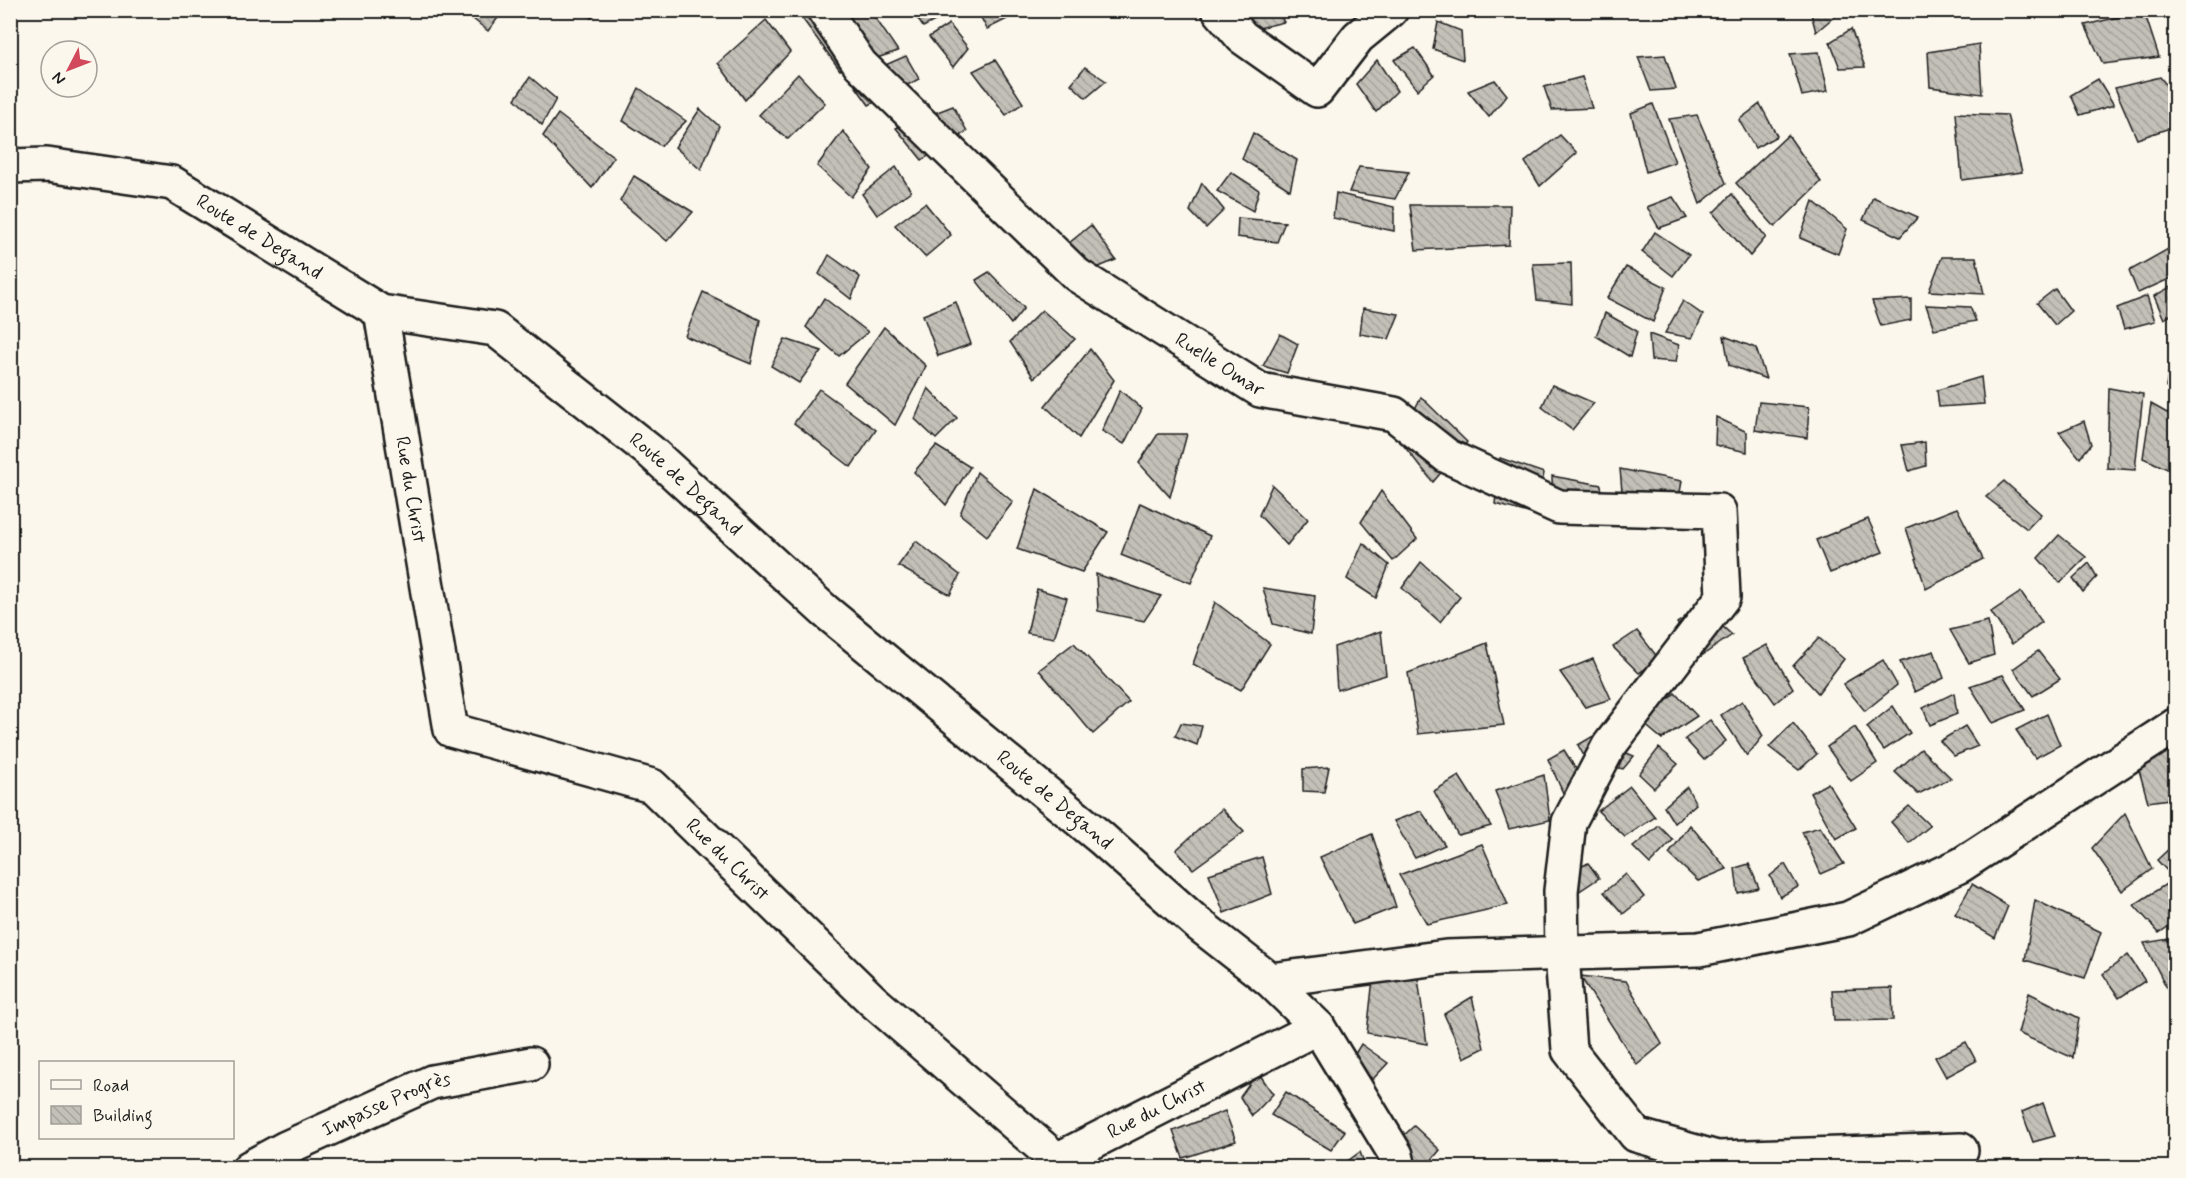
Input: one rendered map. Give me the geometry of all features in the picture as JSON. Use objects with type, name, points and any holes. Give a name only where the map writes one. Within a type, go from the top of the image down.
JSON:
[{"type":"street","name":"Ruelle Omar","points":[[824,10],[860,64],[1077,275],[1260,390],[1394,414],[1447,456],[1559,507],[1719,511],[1724,597],[1610,746],[1569,822],[1561,891],[1562,954]]},
{"type":"street","points":[[1219,10],[1242,37],[1317,90],[1358,37],[1391,10]]},
{"type":"street","name":"Route de Degand","points":[[10,166],[47,165],[172,183],[381,312],[495,329],[651,452],[825,611],[1101,838],[1197,923],[1270,981],[1318,1027],[1396,1155],[1399,1167]]},
{"type":"street","name":"Rue du Christ","points":[[381,312],[451,730],[652,786],[872,999],[1057,1160],[1318,1027]]},
{"type":"street","points":[[1270,981],[1446,957],[1699,949],[1848,918],[1961,866],[2175,725]]},
{"type":"street","points":[[1562,954],[1569,1050],[1636,1135],[1717,1158],[1960,1150]]},
{"type":"street","name":"Impasse Progrès","points":[[249,1167],[432,1082],[531,1064]]},
{"type":"building","points":[[462,10],[504,10],[488,31]]},
{"type":"building","points":[[587,10],[602,10],[591,18]]},
{"type":"building","points":[[796,10],[870,10],[898,51],[840,70]]},
{"type":"building","points":[[912,10],[942,10],[945,16],[923,27]]},
{"type":"building","points":[[977,10],[1018,10],[1019,13],[987,29]]},
{"type":"building","points":[[1235,10],[1277,10],[1284,22],[1246,31]]},
{"type":"building","points":[[1810,10],[1840,10],[1841,11],[1816,32]]},
{"type":"building","points":[[1855,10],[1894,10],[1894,14],[1856,14]]},
{"type":"building","points":[[2144,11],[2159,57],[2103,64],[2085,25]]},
{"type":"building","points":[[766,20],[790,52],[745,100],[718,63]]},
{"type":"building","points":[[1438,22],[1461,31],[1463,60],[1433,49]]},
{"type":"building","points":[[949,24],[968,48],[953,67],[929,37]]},
{"type":"building","points":[[1851,29],[1865,67],[1840,68],[1830,42]]},
{"type":"building","points":[[1979,44],[1982,94],[1930,87],[1928,52]]},
{"type":"building","points":[[1415,48],[1434,75],[1417,90],[1394,60]]},
{"type":"building","points":[[1819,52],[1828,91],[1802,96],[1790,54]]},
{"type":"building","points":[[1665,55],[1676,89],[1651,91],[1638,57]]},
{"type":"building","points":[[906,56],[919,79],[869,105],[851,80]]},
{"type":"building","points":[[995,60],[1023,103],[1006,115],[973,71]]},
{"type":"building","points":[[1377,60],[1397,91],[1376,112],[1356,84]]},
{"type":"building","points":[[1085,67],[1106,81],[1086,98],[1071,84]]},
{"type":"building","points":[[798,74],[825,103],[788,139],[759,115]]},
{"type":"building","points":[[530,77],[556,99],[542,125],[515,99]]},
{"type":"building","points":[[1582,77],[1592,108],[1552,110],[1544,87]]},
{"type":"building","points":[[2160,77],[2176,97],[2176,126],[2137,139],[2115,88]]},
{"type":"building","points":[[2098,79],[2114,105],[2080,115],[2071,95]]},
{"type":"building","points":[[1495,80],[1507,95],[1489,117],[1468,91]]},
{"type":"building","points":[[639,88],[686,121],[661,146],[623,121]]},
{"type":"building","points":[[1653,104],[1675,162],[1646,172],[1631,113]]},
{"type":"building","points":[[1760,104],[1777,136],[1755,148],[1739,120]]},
{"type":"building","points":[[953,106],[967,131],[922,160],[896,128]]},
{"type":"building","points":[[700,109],[719,126],[701,170],[675,147]]},
{"type":"building","points":[[1956,113],[2007,115],[2022,172],[1962,180]]},
{"type":"building","points":[[558,114],[614,157],[592,188],[543,136]]},
{"type":"building","points":[[1697,115],[1726,183],[1700,204],[1669,119]]},
{"type":"building","points":[[843,131],[872,169],[851,197],[817,166]]},
{"type":"building","points":[[1253,133],[1297,160],[1290,190],[1242,159]]},
{"type":"building","points":[[1560,135],[1577,153],[1540,186],[1525,162]]},
{"type":"building","points":[[1788,135],[1821,182],[1775,227],[1736,183]]},
{"type":"building","points":[[896,167],[911,191],[877,215],[862,194]]},
{"type":"building","points":[[1359,167],[1409,172],[1395,199],[1349,192]]},
{"type":"building","points":[[1231,172],[1259,190],[1253,211],[1217,191]]},
{"type":"building","points":[[634,176],[693,212],[667,241],[620,201]]},
{"type":"building","points":[[1202,183],[1224,210],[1206,228],[1190,211]]},
{"type":"building","points":[[1336,193],[1394,207],[1394,231],[1333,218]]},
{"type":"building","points":[[1732,194],[1766,237],[1750,256],[1713,213]]},
{"type":"building","points":[[1673,197],[1687,218],[1659,228],[1647,207]]},
{"type":"building","points":[[1873,197],[1918,217],[1900,237],[1863,220]]},
{"type":"building","points":[[1813,201],[1847,229],[1838,254],[1800,238]]},
{"type":"building","points":[[925,203],[951,235],[925,257],[895,225]]},
{"type":"building","points":[[1410,205],[1510,205],[1509,245],[1416,250]]},
{"type":"building","points":[[1238,218],[1285,222],[1277,242],[1237,237]]},
{"type":"building","points":[[1091,225],[1116,260],[1087,272],[1068,244]]},
{"type":"building","points":[[1655,232],[1689,255],[1673,276],[1642,252]]},
{"type":"building","points":[[2170,248],[2176,260],[2176,276],[2138,293],[2129,271]]},
{"type":"building","points":[[829,255],[860,277],[851,299],[819,274]]},
{"type":"building","points":[[1942,257],[1976,257],[1984,294],[1929,291]]},
{"type":"building","points":[[1571,263],[1572,304],[1537,300],[1533,264]]},
{"type":"building","points":[[1626,267],[1666,287],[1653,322],[1607,298]]},
{"type":"building","points":[[989,272],[1024,308],[1011,324],[976,280]]},
{"type":"building","points":[[2176,284],[2176,312],[2164,319],[2154,296]]},
{"type":"building","points":[[2055,289],[2071,311],[2055,325],[2037,303]]},
{"type":"building","points":[[703,292],[760,320],[751,364],[685,336]]},
{"type":"building","points":[[2147,296],[2155,321],[2124,329],[2117,308]]},
{"type":"building","points":[[824,298],[868,332],[839,356],[806,327]]},
{"type":"building","points":[[1911,299],[1911,320],[1881,326],[1872,301]]},
{"type":"building","points":[[1683,301],[1703,315],[1692,338],[1665,333]]},
{"type":"building","points":[[956,302],[971,344],[938,356],[923,315]]},
{"type":"building","points":[[1926,305],[1970,307],[1976,321],[1934,329]]},
{"type":"building","points":[[1363,308],[1399,314],[1389,339],[1360,334]]},
{"type":"building","points":[[1042,310],[1075,339],[1034,378],[1010,342]]},
{"type":"building","points":[[1605,313],[1637,331],[1630,357],[1596,336]]},
{"type":"building","points":[[884,327],[926,366],[895,425],[845,383]]},
{"type":"building","points":[[1280,334],[1298,344],[1287,373],[1263,366]]},
{"type":"building","points":[[1649,334],[1679,345],[1676,362],[1651,360]]},
{"type":"building","points":[[1724,336],[1756,348],[1766,379],[1729,365]]},
{"type":"building","points":[[785,339],[822,351],[799,383],[771,366]]},
{"type":"building","points":[[1090,349],[1114,380],[1079,438],[1045,406]]},
{"type":"building","points":[[2172,353],[2176,353],[2176,389],[2166,387]]},
{"type":"building","points":[[1981,377],[1984,404],[1939,407],[1937,390]]},
{"type":"building","points":[[1552,385],[1594,403],[1572,430],[1542,407]]},
{"type":"building","points":[[928,388],[957,418],[936,439],[915,419]]},
{"type":"building","points":[[2109,388],[2143,394],[2135,470],[2107,468]]},
{"type":"building","points":[[819,389],[876,430],[851,467],[794,423]]},
{"type":"building","points":[[1120,390],[1142,409],[1124,444],[1102,431]]},
{"type":"building","points":[[1421,397],[1467,442],[1433,482],[1399,440]]},
{"type":"building","points":[[1759,402],[1809,407],[1807,438],[1755,430]]},
{"type":"building","points":[[2151,404],[2176,418],[2176,461],[2170,470],[2143,458]]},
{"type":"building","points":[[1716,417],[1747,432],[1747,452],[1715,445]]},
{"type":"building","points":[[2084,421],[2091,444],[2080,458],[2059,432]]},
{"type":"building","points":[[1158,434],[1187,434],[1170,497],[1139,463]]},
{"type":"building","points":[[1925,442],[1926,466],[1909,471],[1902,445]]},
{"type":"building","points":[[936,446],[970,467],[946,505],[914,472]]},
{"type":"building","points":[[1500,458],[1544,473],[1536,515],[1495,504]]},
{"type":"building","points":[[1620,469],[1682,481],[1675,520],[1625,524]]},
{"type":"building","points":[[977,472],[1013,502],[987,536],[960,514]]},
{"type":"building","points":[[1552,476],[1601,485],[1605,520],[1553,519]]},
{"type":"building","points":[[2004,481],[2041,514],[2027,529],[1986,497]]},
{"type":"building","points":[[1272,485],[1308,519],[1287,545],[1259,515]]},
{"type":"building","points":[[1037,489],[1108,532],[1082,572],[1017,549]]},
{"type":"building","points":[[1381,491],[1417,539],[1393,561],[1361,522]]},
{"type":"building","points":[[1140,503],[1210,536],[1191,583],[1121,555]]},
{"type":"building","points":[[1957,508],[1983,559],[1926,589],[1906,528]]},
{"type":"building","points":[[1868,519],[1883,552],[1830,573],[1816,540]]},
{"type":"building","points":[[2059,535],[2086,557],[2060,583],[2038,558]]},
{"type":"building","points":[[916,541],[960,575],[950,595],[898,566]]},
{"type":"building","points":[[1363,543],[1389,565],[1376,598],[1347,579]]},
{"type":"building","points":[[1421,562],[1460,597],[1440,622],[1402,588]]},
{"type":"building","points":[[2089,563],[2097,577],[2083,592],[2073,578]]},
{"type":"building","points":[[1096,574],[1161,596],[1144,621],[1098,611]]},
{"type":"building","points":[[1263,588],[1315,596],[1311,634],[1273,624]]},
{"type":"building","points":[[1037,589],[1067,598],[1054,638],[1027,633]]},
{"type":"building","points":[[2021,592],[2042,622],[2012,644],[1991,612]]},
{"type":"building","points":[[1215,602],[1270,644],[1241,690],[1193,664]]},
{"type":"building","points":[[1701,607],[1732,635],[1700,657],[1677,623]]},
{"type":"building","points":[[1988,621],[1994,655],[1969,663],[1950,630]]},
{"type":"building","points":[[1381,631],[1386,675],[1337,690],[1334,647]]},
{"type":"building","points":[[1637,631],[1659,659],[1639,673],[1613,647]]},
{"type":"building","points":[[1819,638],[1844,659],[1818,693],[1793,666]]},
{"type":"building","points":[[1074,643],[1129,702],[1093,734],[1039,670]]},
{"type":"building","points":[[1487,643],[1504,725],[1418,734],[1408,673]]},
{"type":"building","points":[[1767,645],[1793,688],[1775,703],[1743,658]]},
{"type":"building","points":[[1934,651],[1944,678],[1915,692],[1900,662]]},
{"type":"building","points":[[2038,651],[2060,679],[2033,696],[2013,669]]},
{"type":"building","points":[[1593,659],[1611,699],[1585,707],[1560,672]]},
{"type":"building","points":[[1883,660],[1897,685],[1865,711],[1843,684]]},
{"type":"building","points":[[2003,675],[2025,710],[1993,723],[1970,686]]},
{"type":"building","points":[[1675,693],[1697,716],[1662,739],[1643,723]]},
{"type":"building","points":[[1954,693],[1957,714],[1930,725],[1923,708]]},
{"type":"building","points":[[1742,701],[1763,736],[1747,756],[1721,715]]},
{"type":"building","points":[[1893,706],[1910,733],[1884,750],[1867,727]]},
{"type":"building","points":[[2047,714],[2060,745],[2035,758],[2016,730]]},
{"type":"building","points":[[1710,720],[1726,741],[1704,760],[1685,739]]},
{"type":"building","points":[[1181,723],[1202,726],[1197,745],[1175,736]]},
{"type":"building","points":[[1793,723],[1817,754],[1799,770],[1769,747]]},
{"type":"building","points":[[1965,726],[1978,746],[1954,756],[1940,741]]},
{"type":"building","points":[[1855,727],[1877,763],[1851,781],[1827,747]]},
{"type":"building","points":[[1595,735],[1600,746],[1588,763],[1578,745]]},
{"type":"building","points":[[1659,748],[1678,764],[1654,788],[1639,774]]},
{"type":"building","points":[[1921,749],[1951,778],[1918,794],[1895,772]]},
{"type":"building","points":[[1564,750],[1581,777],[1563,793],[1548,759]]},
{"type":"building","points":[[2174,750],[2176,798],[2148,802],[2135,756]]},
{"type":"building","points":[[1622,751],[1634,756],[1623,769],[1611,766]]},
{"type":"building","points":[[1329,767],[1324,792],[1303,791],[1303,769]]},
{"type":"building","points":[[1544,775],[1550,820],[1509,829],[1495,791]]},
{"type":"building","points":[[1459,776],[1491,826],[1458,835],[1434,791]]},
{"type":"building","points":[[1828,783],[1856,828],[1836,839],[1810,793]]},
{"type":"building","points":[[1630,786],[1655,817],[1625,837],[1598,811]]},
{"type":"building","points":[[1687,787],[1696,804],[1674,823],[1664,807]]},
{"type":"building","points":[[1909,806],[1930,826],[1909,843],[1891,822]]},
{"type":"building","points":[[1222,809],[1244,832],[1193,869],[1176,850]]},
{"type":"building","points":[[1421,811],[1445,845],[1415,858],[1394,821]]},
{"type":"building","points":[[2125,813],[2152,869],[2122,891],[2092,848]]},
{"type":"building","points":[[1690,825],[1727,869],[1698,881],[1669,854]]},
{"type":"building","points":[[1659,826],[1673,840],[1650,864],[1633,847]]},
{"type":"building","points":[[1820,827],[1844,864],[1821,874],[1802,832]]},
{"type":"building","points":[[1372,834],[1396,907],[1353,924],[1320,857]]},
{"type":"building","points":[[1482,844],[1508,905],[1427,924],[1399,875]]},
{"type":"building","points":[[2173,845],[2176,848],[2173,877],[2157,860]]},
{"type":"building","points":[[1262,857],[1272,894],[1224,913],[1209,874]]},
{"type":"building","points":[[1588,863],[1599,878],[1575,894],[1563,877]]},
{"type":"building","points":[[1749,864],[1759,888],[1738,893],[1735,868]]},
{"type":"building","points":[[1785,864],[1798,887],[1780,897],[1770,876]]},
{"type":"building","points":[[1626,874],[1644,897],[1623,914],[1604,892]]},
{"type":"building","points":[[2169,882],[2176,898],[2176,921],[2159,933],[2134,905]]},
{"type":"building","points":[[1972,884],[2008,906],[1995,938],[1955,914]]},
{"type":"building","points":[[2035,900],[2101,932],[2085,978],[2025,960]]},
{"type":"building","points":[[2175,938],[2176,941],[2176,1006],[2144,943]]},
{"type":"building","points":[[2128,955],[2145,981],[2119,998],[2103,974]]},
{"type":"building","points":[[1417,971],[1427,1044],[1367,1033],[1373,979]]},
{"type":"building","points":[[1580,976],[1626,981],[1662,1044],[1637,1065]]},
{"type":"building","points":[[1892,988],[1893,1020],[1834,1021],[1832,990]]},
{"type":"building","points":[[2029,993],[2079,1018],[2073,1058],[2018,1033]]},
{"type":"building","points":[[1472,997],[1484,1048],[1464,1058],[1444,1014]]},
{"type":"building","points":[[1966,1042],[1976,1061],[1946,1077],[1935,1057]]},
{"type":"building","points":[[1361,1044],[1388,1063],[1373,1079],[1350,1062]]},
{"type":"building","points":[[1258,1072],[1273,1094],[1252,1116],[1240,1097]]},
{"type":"building","points":[[1286,1092],[1345,1131],[1331,1150],[1271,1115]]},
{"type":"building","points":[[2043,1103],[2055,1136],[2033,1142],[2022,1112]]},
{"type":"building","points":[[1225,1111],[1236,1141],[1183,1158],[1173,1131]]},
{"type":"building","points":[[1414,1126],[1440,1150],[1425,1168],[1421,1168],[1400,1139]]},
{"type":"building","points":[[1360,1152],[1366,1168],[1347,1168],[1345,1163]]}]
